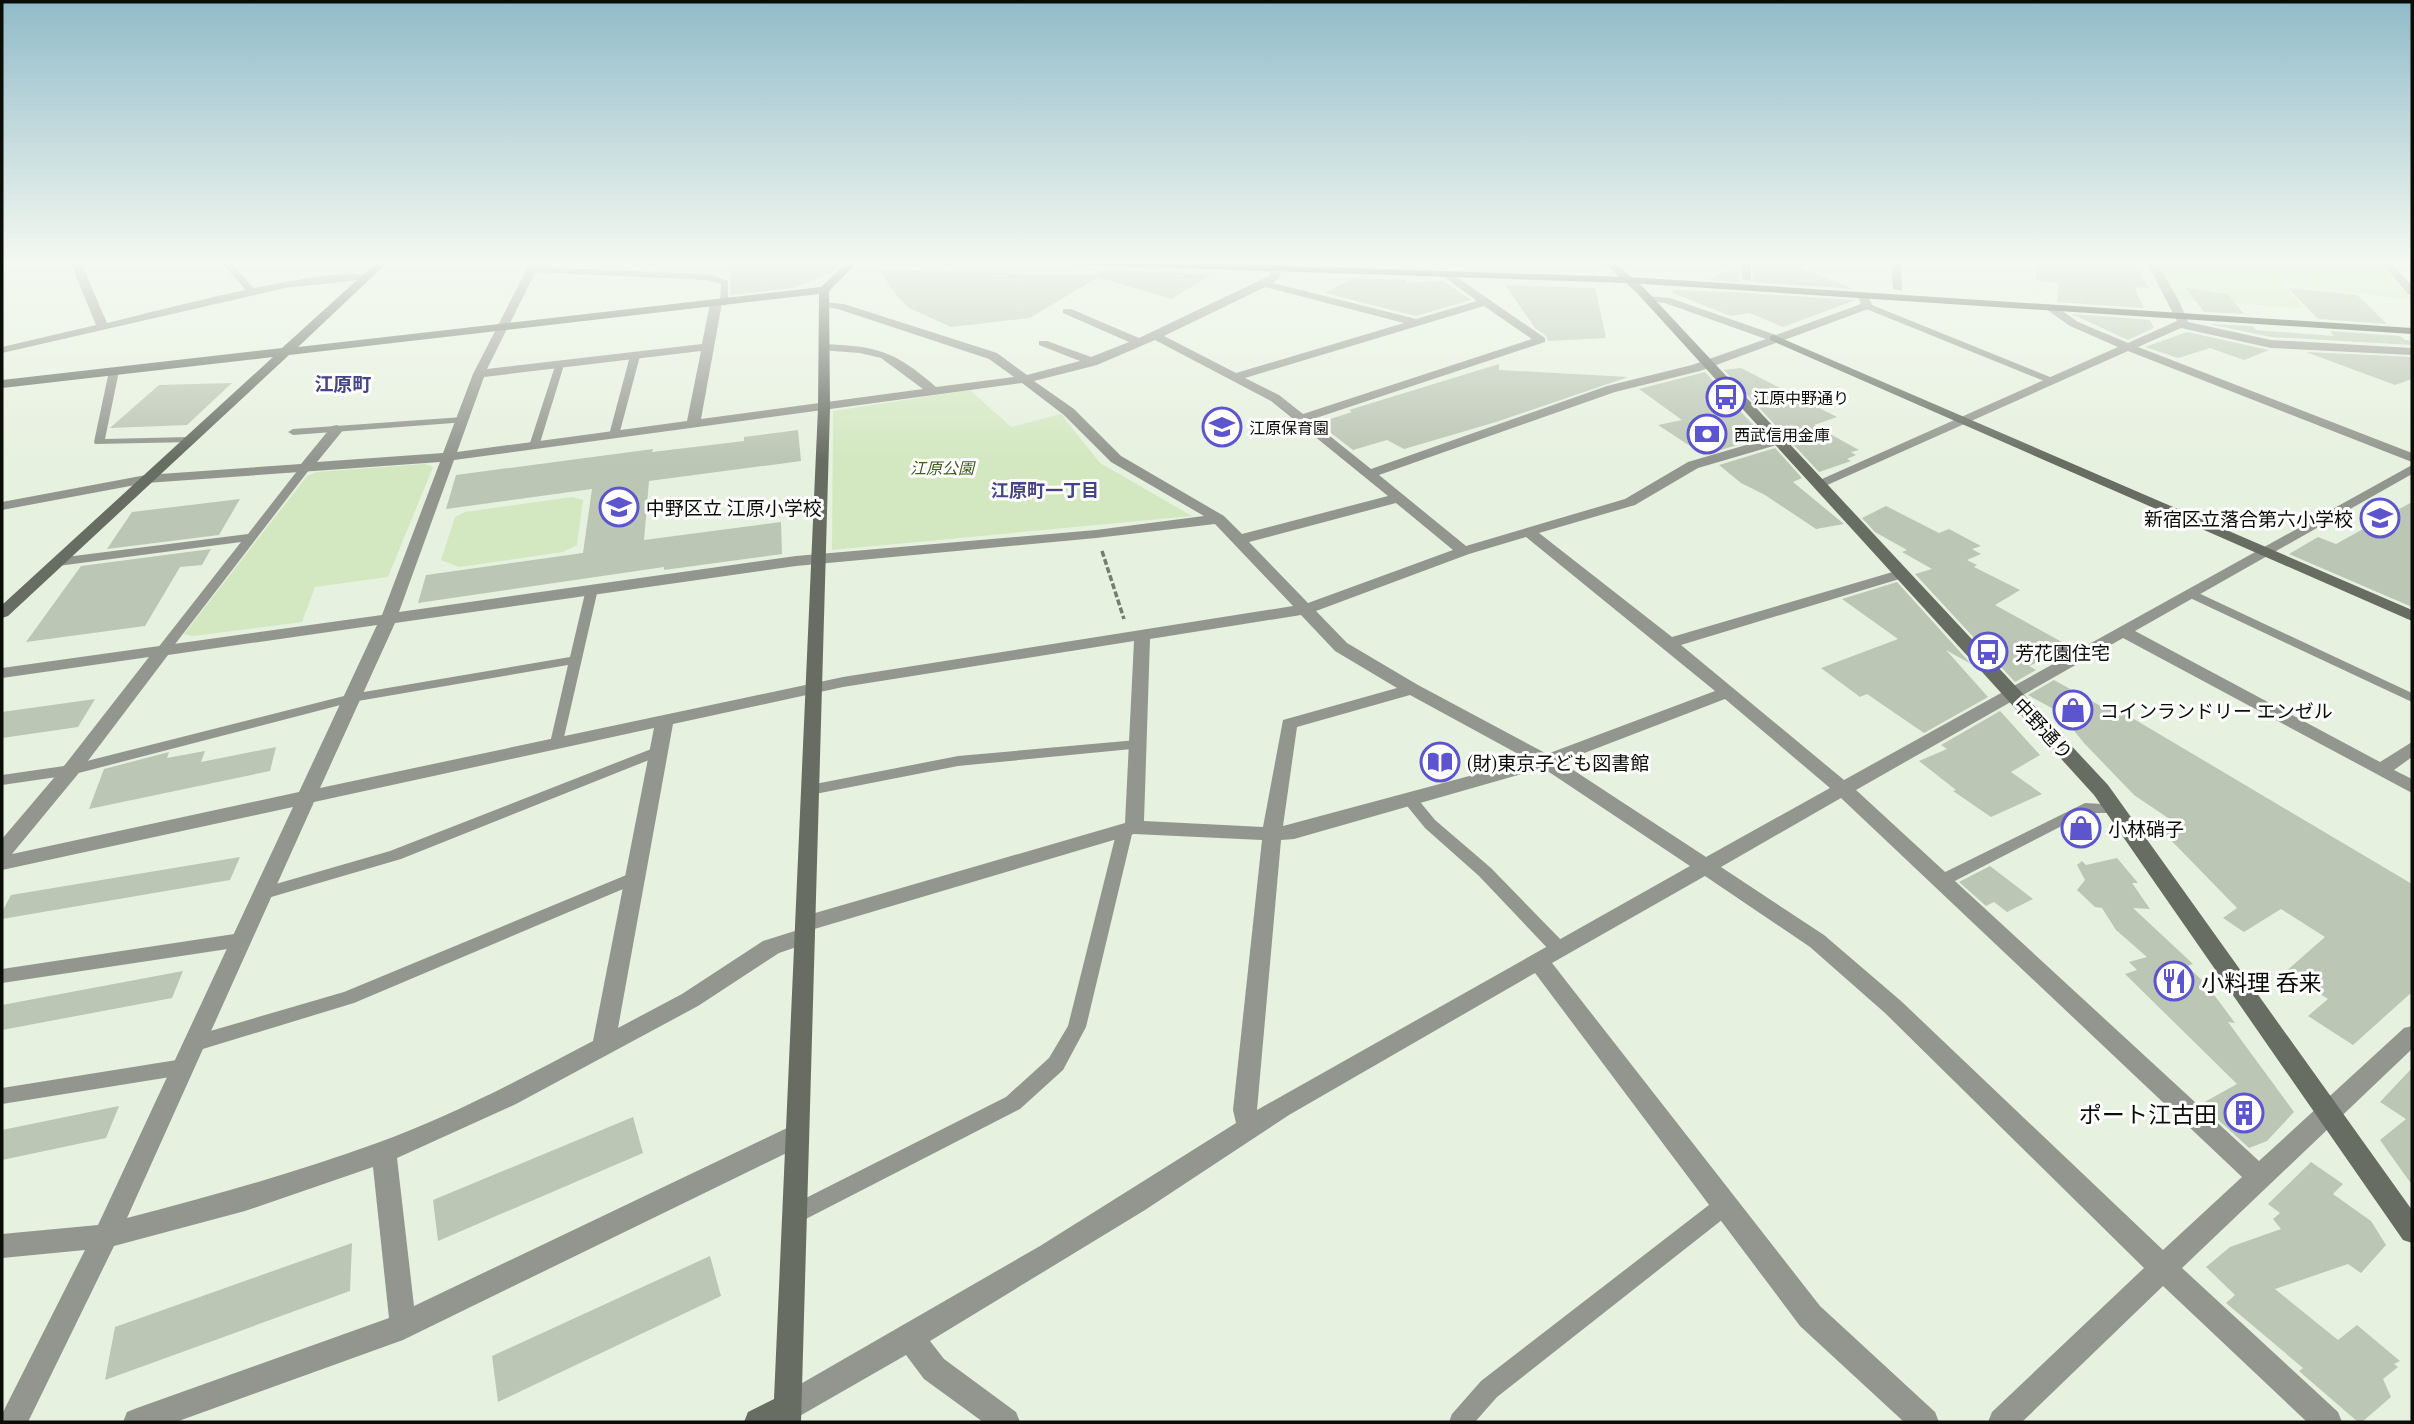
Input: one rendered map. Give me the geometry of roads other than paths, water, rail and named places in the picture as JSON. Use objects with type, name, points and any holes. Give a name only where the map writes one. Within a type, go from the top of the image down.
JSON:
[{"type":"main road","points":[[2357,327],[2412,331]]},
{"type":"street","points":[[2,350],[101,327]]},
{"type":"street","points":[[2,613],[311,327]]},
{"type":"street","points":[[2,384],[501,327]]},
{"type":"street","points":[[13,1422],[106,1236],[389,617],[480,374],[505,327]]},
{"type":"street","points":[[693,425],[714,327]]},
{"type":"street","points":[[787,1415],[824,408],[824,327]]},
{"type":"street","points":[[906,327],[993,356],[1069,412],[1116,459],[1219,519],[1342,647],[1412,689],[1546,761],[1707,866],[1817,942],[1893,1007],[2162,1267],[2328,1422]]},
{"type":"street","points":[[1105,327],[1138,342]]},
{"type":"street","points":[[2,506],[146,479],[448,457],[935,393],[1065,372],[1170,327]]},
{"type":"street","points":[[1235,377],[1403,327]]},
{"type":"street","points":[[1301,419],[1541,340],[1522,327]]},
{"type":"street","name":"中野通り","points":[[1675,327],[2101,790],[2412,1231]]},
{"type":"street","points":[[1746,327],[2412,616]]},
{"type":"street","points":[[1367,475],[1611,389],[1696,368],[1799,327]]},
{"type":"street","points":[[2082,327],[2412,458]]},
{"type":"street","points":[[1820,484],[2130,348],[2161,327]]},
{"type":"street","points":[[2215,327],[2271,345],[2412,351]]},
{"type":"street","points":[[1154,335],[1276,398],[1367,475],[1464,551]]},
{"type":"street","points":[[1043,343],[1093,362]]},
{"type":"street","points":[[480,374],[709,347]]},
{"type":"street","points":[[823,348],[858,348],[896,359],[935,393]]},
{"type":"street","points":[[305,468],[337,429]]},
{"type":"street","points":[[2,863],[814,688],[1306,608],[1464,551],[1630,502],[1693,465],[1778,440]]},
{"type":"street","points":[[758,1422],[787,1415],[1139,1200],[1248,1126],[2412,469]]},
{"type":"street","points":[[1238,540],[1397,498]]},
{"type":"street","points":[[2,673],[817,559],[1096,534],[1219,519]]},
{"type":"street","points":[[1527,531],[1669,643],[1843,789],[2260,1178]]},
{"type":"street","points":[[1669,643],[1901,574]]},
{"type":"street","points":[[2124,632],[2412,787]]},
{"type":"street","points":[[1129,828],[1137,746],[1135,635]]},
{"type":"street","points":[[2,852],[71,770],[164,649]]},
{"type":"street","points":[[1248,1126],[1245,1110],[1272,834],[1289,723],[1412,689]]},
{"type":"street","points":[[2,1246],[106,1236],[245,1199],[384,1152],[508,1097],[603,1047],[690,1000],[771,947],[805,930],[1129,828],[1272,834],[1293,832],[1546,761],[1728,692]]},
{"type":"street","points":[[603,1047],[665,719]]},
{"type":"street","points":[[2381,770],[2412,748]]},
{"type":"street","points":[[1548,955],[1725,1205],[1810,1316],[1925,1422]]},
{"type":"street","points":[[2002,1422],[2162,1267],[2412,1036]]},
{"type":"street","points":[[137,1422],[403,1326],[796,1136]]},
{"type":"street","points":[[384,1152],[403,1326]]},
{"type":"street","points":[[911,1339],[934,1369],[1006,1422]]},
{"type":"lane","points":[[1928,327],[2052,381]]},
{"type":"lane","points":[[614,435],[635,356]]},
{"type":"lane","points":[[534,446],[559,365]]},
{"type":"lane","points":[[114,371],[99,442],[189,440]]},
{"type":"lane","points":[[293,432],[463,420]]},
{"type":"lane","points":[[164,649],[305,468]]},
{"type":"lane","points":[[58,562],[251,537]]},
{"type":"lane","points":[[557,743],[592,589]]},
{"type":"lane","points":[[2192,594],[2412,698]]},
{"type":"lane","points":[[2,780],[71,770],[352,698],[576,660]]},
{"type":"lane","points":[[810,790],[958,761],[1137,746]]},
{"type":"lane","points":[[261,894],[395,855],[659,751]]},
{"type":"lane","points":[[1411,801],[1430,824],[1485,872],[1548,955]]},
{"type":"lane","points":[[1941,881],[2085,808],[2115,810]]},
{"type":"lane","points":[[793,1215],[1013,1102],[1056,1064],[1077,1027],[1129,828]]},
{"type":"lane","points":[[193,1044],[348,998],[636,877]]},
{"type":"lane","points":[[2,976],[241,940]]},
{"type":"lane","points":[[2,1096],[183,1067]]},
{"type":"lane","points":[[1460,1422],[1489,1388],[1725,1205]]},
{"type":"place","name":"江原中野通り","points":[[1726,397]]},
{"type":"place","name":"江原保育園","points":[[1222,427]]},
{"type":"place","name":"西武信用金庫","points":[[1707,434]]},
{"type":"place","name":"中野区立 江原小学校","points":[[619,507]]},
{"type":"place","name":"新宿区立落合第六小学校","points":[[2380,518]]},
{"type":"place","name":"芳花園住宅","points":[[1988,652]]},
{"type":"place","name":"コインランドリー エンゼル","points":[[2073,710]]},
{"type":"place","name":"(財)東京子ども図書館","points":[[1440,762]]},
{"type":"place","name":"小林硝子","points":[[2081,828]]},
{"type":"place","name":"小料理 呑来","points":[[2174,981]]},
{"type":"place","name":"ポート江古田","points":[[2244,1113]]},
{"type":"district","name":"江原町","points":[[343,383]]},
{"type":"district","name":"江原町一丁目","points":[[1045,490]]},
{"type":"park label","name":"江原公園","points":[[942,467]]}]
